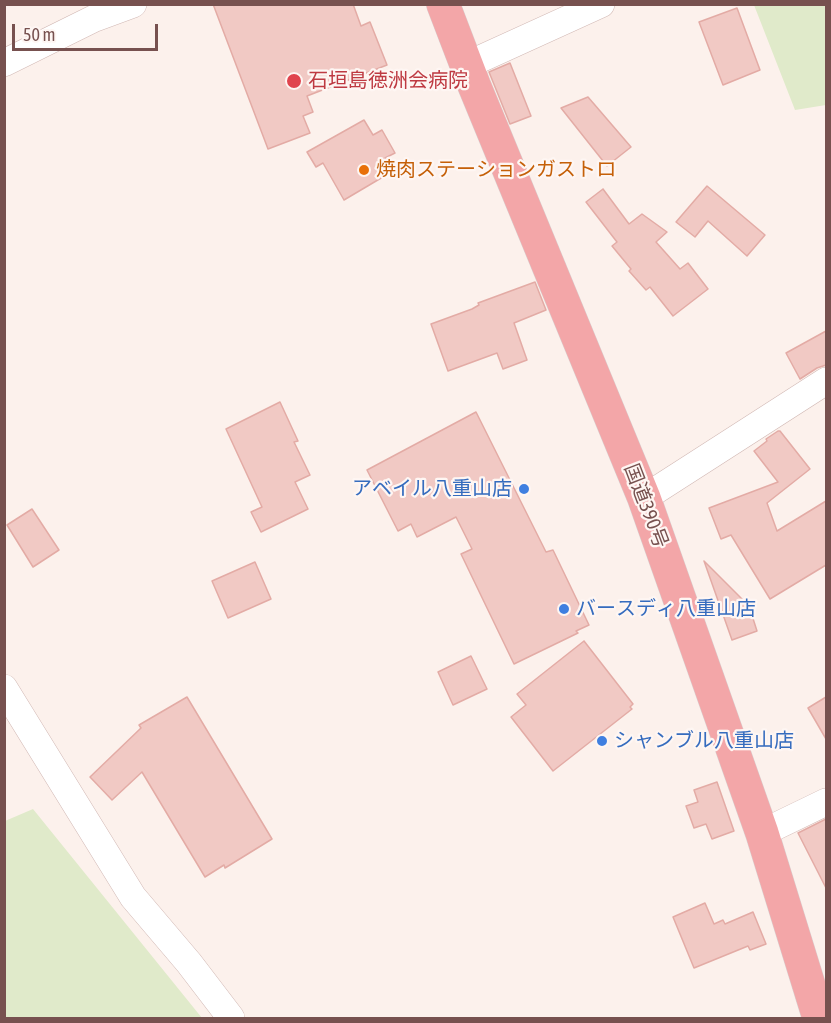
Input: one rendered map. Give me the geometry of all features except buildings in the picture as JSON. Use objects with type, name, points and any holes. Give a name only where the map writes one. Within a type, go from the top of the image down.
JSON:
[{"type":"highway","name":"国道390号","points":[[444,4],[644,498],[762,833],[819,1018]]},
{"type":"street","points":[[4,63],[94,18],[133,4]]},
{"type":"street","points":[[467,65],[601,4]]},
{"type":"street","points":[[644,498],[826,381]]},
{"type":"street","points":[[4,688],[133,897],[189,963],[231,1018]]},
{"type":"street","points":[[762,833],[826,802]]},
{"type":"green space","points":[[754,5],[826,5],[826,105],[795,110]]},
{"type":"green space","points":[[33,809],[202,1018],[5,1018],[5,821]]},
{"type":"place","name":"石垣島徳洲会病院","points":[[294,81]]},
{"type":"place","name":"焼肉ステーションガストロ","points":[[364,170]]},
{"type":"place","name":"アベイル八重山店","points":[[524,489]]},
{"type":"place","name":"バースディ八重山店","points":[[564,609]]},
{"type":"place","name":"シャンブル八重山店","points":[[602,741]]}]
